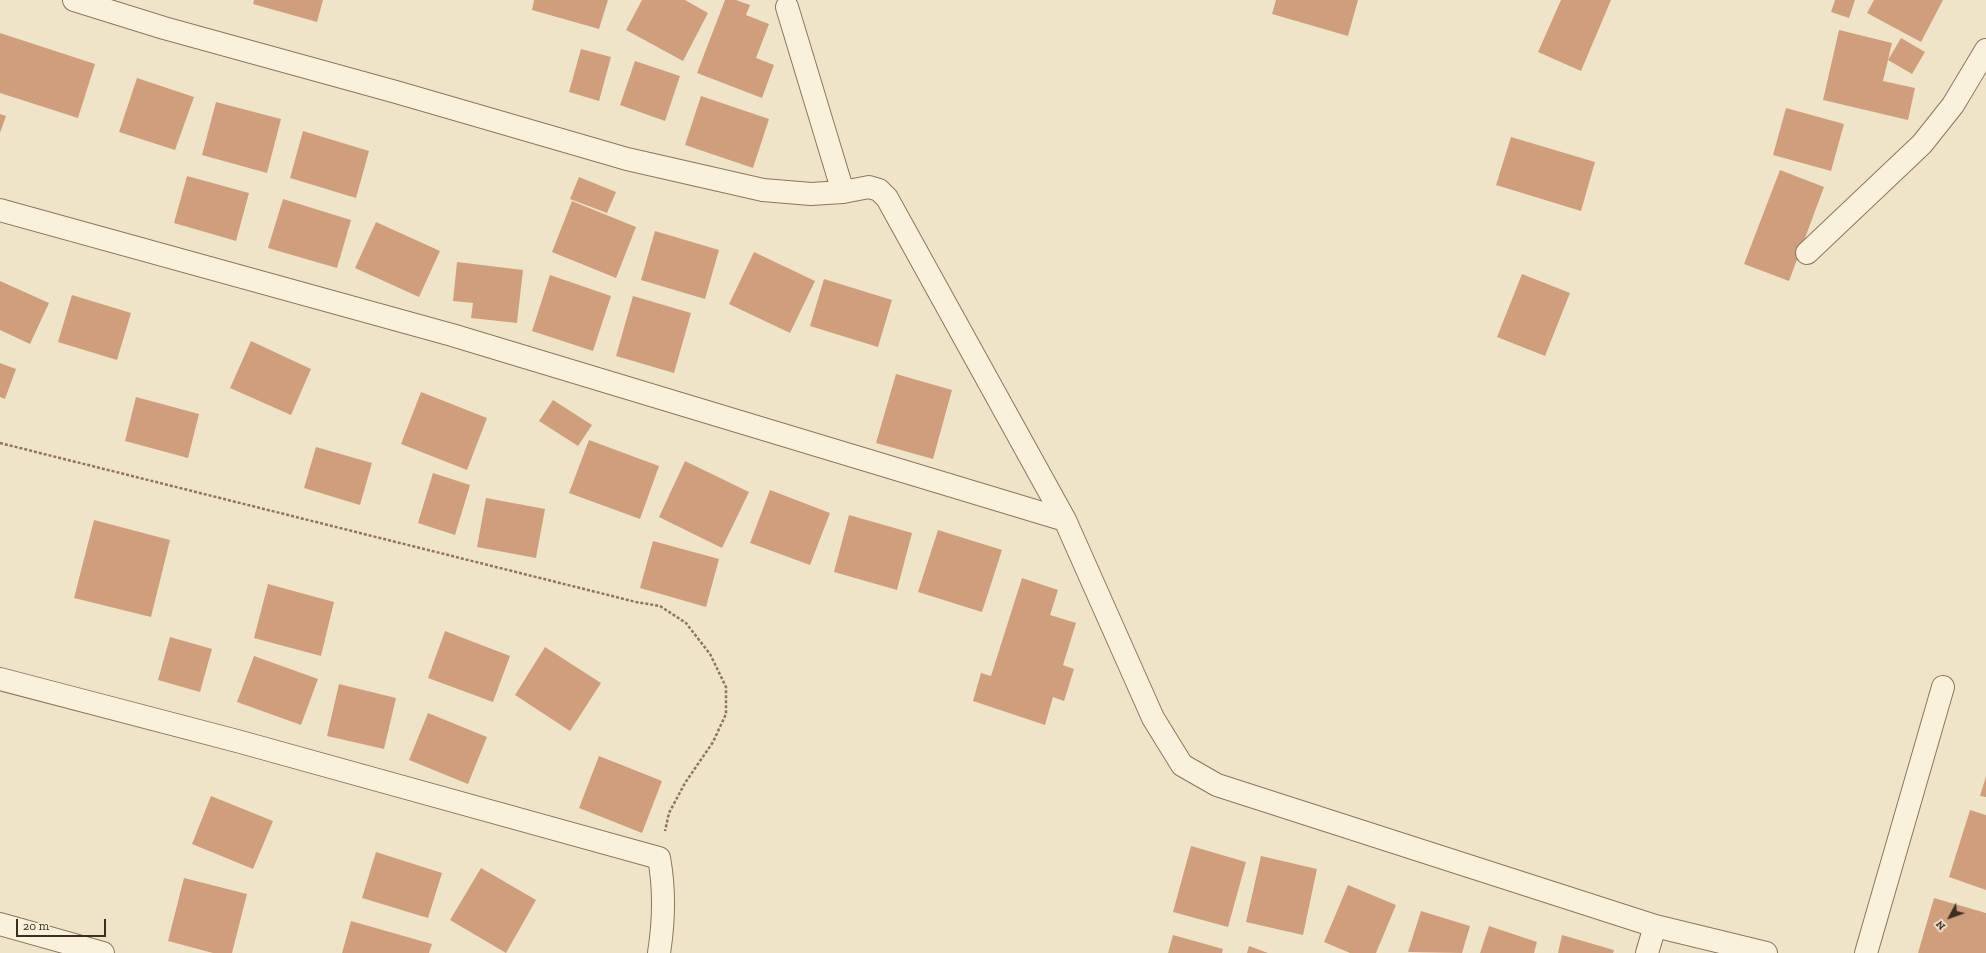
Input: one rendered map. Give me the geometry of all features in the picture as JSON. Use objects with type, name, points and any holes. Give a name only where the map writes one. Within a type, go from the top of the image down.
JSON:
[{"type":"street","points":[[74,0],[164,28],[396,92],[627,159],[764,190],[811,194],[843,192],[869,187],[878,190],[887,198],[1065,520],[1152,718],[1182,765],[1217,785],[1655,926],[1766,953]]},
{"type":"street","points":[[787,7],[843,192]]},
{"type":"street","points":[[1807,253],[1922,144],[1954,106],[1986,50]]},
{"type":"street","points":[[0,210],[452,335],[1065,520]]},
{"type":"street","points":[[0,679],[236,741],[659,858],[664,889],[663,928],[660,953]]},
{"type":"street","points":[[1866,953],[1943,687]]},
{"type":"street","points":[[0,924],[103,953]]},
{"type":"street","points":[[1646,953],[1655,926]]},
{"type":"path","points":[[0,443],[636,602],[660,606],[686,623],[710,654],[726,687],[726,714],[713,742],[685,782],[669,813],[659,858]]},
{"type":"building","points":[[254,0],[323,0],[317,22],[253,4]]},
{"type":"building","points":[[534,0],[608,0],[599,29],[532,10]]},
{"type":"building","points":[[642,0],[685,0],[708,13],[683,61],[626,30]]},
{"type":"building","points":[[725,0],[736,0],[750,5],[746,15],[769,24],[756,58],[774,65],[762,98],[697,73]]},
{"type":"building","points":[[1276,0],[1358,0],[1348,36],[1272,14]]},
{"type":"building","points":[[1561,0],[1611,0],[1581,71],[1538,52]]},
{"type":"building","points":[[1835,0],[1855,0],[1849,18],[1831,12]]},
{"type":"building","points":[[1874,0],[1943,0],[1921,42],[1867,13]]},
{"type":"building","points":[[1839,30],[1892,43],[1883,81],[1915,88],[1908,120],[1823,100]]},
{"type":"building","points":[[0,33],[95,64],[78,118],[0,93]]},
{"type":"building","points":[[1901,38],[1925,52],[1912,74],[1888,60]]},
{"type":"building","points":[[581,49],[611,57],[599,101],[569,92]]},
{"type":"building","points":[[635,61],[680,76],[665,121],[620,105]]},
{"type":"building","points":[[137,78],[194,97],[175,150],[119,132]]},
{"type":"building","points":[[701,96],[769,119],[753,168],[685,145]]},
{"type":"building","points":[[216,102],[281,119],[267,173],[202,155]]},
{"type":"building","points":[[1786,108],[1844,124],[1831,171],[1773,155]]},
{"type":"building","points":[[0,114],[6,116],[0,133]]},
{"type":"building","points":[[303,131],[369,151],[356,198],[290,178]]},
{"type":"building","points":[[1511,137],[1595,162],[1581,211],[1496,185]]},
{"type":"building","points":[[1780,170],[1824,187],[1789,281],[1744,264]]},
{"type":"building","points":[[187,176],[249,193],[236,241],[174,223]]},
{"type":"building","points":[[579,177],[616,192],[607,213],[570,199]]},
{"type":"building","points":[[283,199],[351,220],[337,268],[268,248]]},
{"type":"building","points":[[572,201],[636,227],[616,278],[552,252]]},
{"type":"building","points":[[376,222],[440,251],[419,297],[355,268]]},
{"type":"building","points":[[655,231],[719,250],[705,299],[641,280]]},
{"type":"building","points":[[754,252],[815,281],[790,333],[729,304]]},
{"type":"building","points":[[457,262],[523,270],[517,323],[471,318],[473,303],[453,301]]},
{"type":"building","points":[[1522,274],[1570,293],[1545,356],[1497,337]]},
{"type":"building","points":[[550,275],[611,296],[593,351],[532,331]]},
{"type":"building","points":[[824,279],[892,300],[878,347],[810,326]]},
{"type":"building","points":[[0,281],[49,303],[30,344],[0,330]]},
{"type":"building","points":[[72,295],[131,313],[117,360],[58,342]]},
{"type":"building","points":[[633,296],[691,313],[674,373],[616,356]]},
{"type":"building","points":[[251,341],[311,369],[291,415],[230,388]]},
{"type":"building","points":[[0,363],[16,369],[5,399],[0,397]]},
{"type":"building","points":[[896,374],[952,390],[933,459],[876,443]]},
{"type":"building","points":[[421,392],[487,418],[467,470],[401,444]]},
{"type":"building","points":[[136,397],[199,414],[188,458],[125,441]]},
{"type":"building","points":[[553,400],[592,425],[578,446],[539,421]]},
{"type":"building","points":[[589,440],[659,466],[640,519],[569,493]]},
{"type":"building","points":[[316,447],[372,463],[360,505],[304,488]]},
{"type":"building","points":[[685,461],[749,492],[722,548],[659,517]]},
{"type":"building","points":[[433,473],[470,485],[455,535],[418,523]]},
{"type":"building","points":[[770,490],[830,513],[810,565],[750,543]]},
{"type":"building","points":[[486,498],[545,509],[536,558],[477,547]]},
{"type":"building","points":[[849,515],[912,533],[897,590],[834,572]]},
{"type":"building","points":[[94,520],[170,540],[151,617],[74,598]]},
{"type":"building","points":[[938,530],[1002,550],[982,612],[918,592]]},
{"type":"building","points":[[653,541],[719,559],[706,607],[640,588]]},
{"type":"building","points":[[1022,578],[1058,590],[1050,615],[1076,623],[1063,665],[1074,669],[1064,701],[1053,697],[1045,725],[973,701],[981,673],[991,676]]},
{"type":"building","points":[[268,584],[334,602],[321,656],[254,638]]},
{"type":"building","points":[[445,631],[510,656],[493,702],[428,678]]},
{"type":"building","points":[[170,637],[212,649],[200,692],[158,680]]},
{"type":"building","points":[[545,647],[601,683],[570,731],[515,695]]},
{"type":"building","points":[[254,656],[318,679],[301,725],[237,702]]},
{"type":"building","points":[[339,684],[396,698],[384,749],[327,736]]},
{"type":"building","points":[[428,713],[487,737],[468,784],[409,760]]},
{"type":"building","points":[[599,756],[662,781],[642,833],[579,808]]},
{"type":"building","points":[[1986,776],[1986,797],[1980,796]]},
{"type":"building","points":[[211,796],[273,821],[253,869],[192,844]]},
{"type":"building","points":[[1970,810],[1986,815],[1986,890],[1949,877]]},
{"type":"building","points":[[1191,846],[1246,862],[1228,927],[1173,912]]},
{"type":"building","points":[[376,852],[442,873],[428,918],[362,898]]},
{"type":"building","points":[[1261,856],[1317,869],[1303,935],[1246,922]]},
{"type":"building","points":[[481,868],[536,900],[506,953],[450,920]]},
{"type":"building","points":[[184,878],[247,894],[232,953],[213,953],[168,941]]},
{"type":"building","points":[[1348,885],[1396,905],[1376,953],[1350,953],[1324,942]]},
{"type":"building","points":[[1934,898],[1986,913],[1986,953],[1918,953]]},
{"type":"building","points":[[1421,911],[1470,926],[1462,953],[1408,952]]},
{"type":"building","points":[[351,921],[432,944],[429,953],[342,953]]},
{"type":"building","points":[[1489,926],[1537,942],[1534,953],[1480,953]]},
{"type":"building","points":[[1173,935],[1223,949],[1222,953],[1168,953]]},
{"type":"building","points":[[1562,935],[1614,950],[1613,953],[1558,953]]},
{"type":"building","points":[[1249,946],[1268,953],[1247,953]]}]
